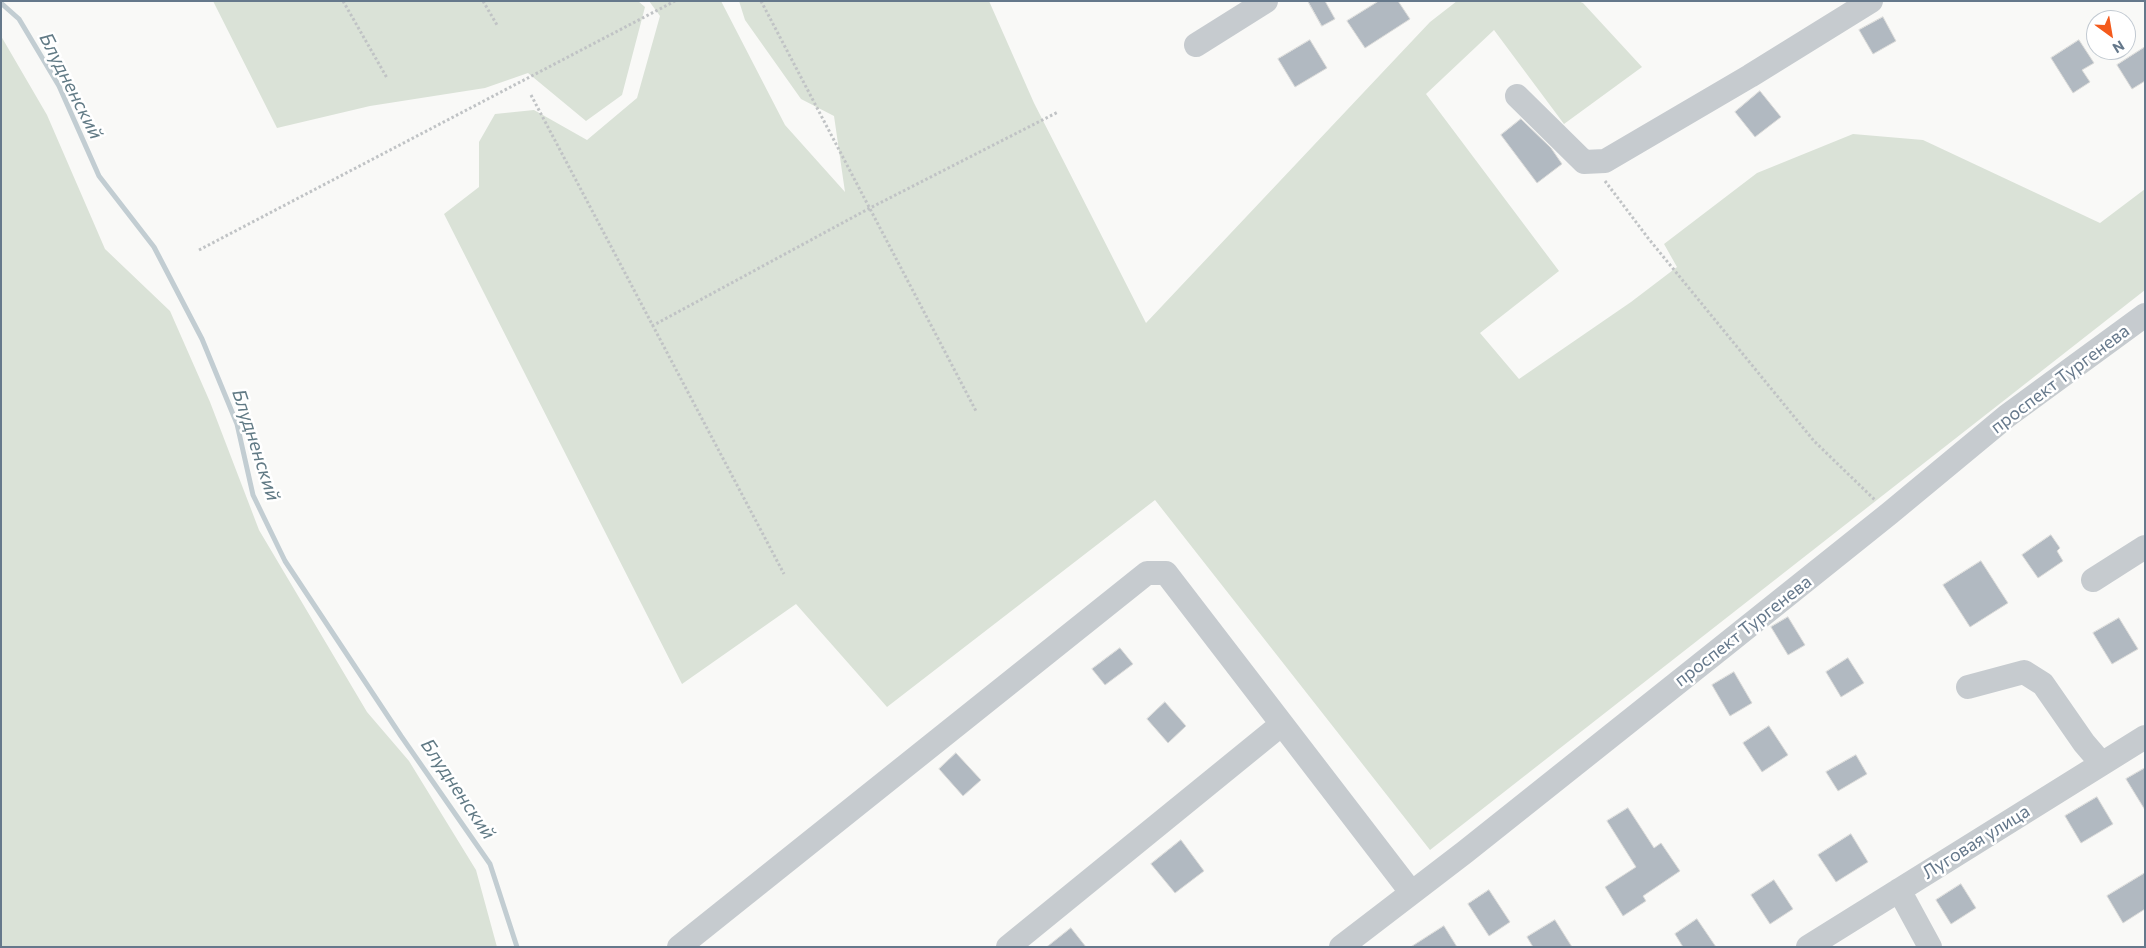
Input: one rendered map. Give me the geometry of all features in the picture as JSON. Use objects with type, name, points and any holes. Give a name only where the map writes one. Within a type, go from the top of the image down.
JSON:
[{"type":"street","points":[[1196,45],[1266,1]]},
{"type":"street","points":[[1517,96],[1584,162],[1605,162],[1750,76],[1871,1]]},
{"type":"street","name":"проспект Тургенева","points":[[1341,947],[1488,833],[1890,514],[2007,416],[2145,315]]},
{"type":"street","points":[[2092,580],[2145,548]]},
{"type":"street","points":[[679,947],[1147,573],[1166,573],[1411,892]]},
{"type":"street","points":[[1968,687],[2024,672],[2042,684],[2084,743],[2102,764]]},
{"type":"street","points":[[1008,947],[1282,724]]},
{"type":"street","name":"Луговая улица","points":[[1808,947],[2145,737]]},
{"type":"street","points":[[1899,890],[1930,947]]},
{"type":"path","points":[[343,1],[387,78]]},
{"type":"path","points":[[483,1],[497,25]]},
{"type":"path","points":[[199,250],[674,1]]},
{"type":"path","points":[[761,1],[976,411]]},
{"type":"path","points":[[531,96],[784,574]]},
{"type":"path","points":[[652,326],[870,208],[1058,112]]},
{"type":"path","points":[[1591,162],[1648,238],[1814,441],[1890,514]]},
{"type":"shaded area","points":[[213,1],[638,1],[645,7],[622,95],[586,121],[528,73],[485,88],[370,106],[277,128]]},
{"type":"shaded area","points":[[649,1],[721,1],[785,125],[845,192],[834,116],[801,99],[745,20],[739,1],[989,1],[1034,103],[1146,323],[1430,22],[1457,1],[1578,1],[1583,3],[1642,67],[1564,124],[1494,30],[1426,94],[1559,271],[1480,333],[1519,379],[1631,302],[1677,267],[1664,244],[1757,173],[1853,134],[1923,140],[2100,223],[2145,189],[2145,290],[1430,850],[1155,500],[887,707],[796,604],[682,684],[444,214],[479,187],[479,142],[495,114],[534,110],[587,140],[637,98],[660,16]]},
{"type":"shaded area","points":[[1,36],[47,115],[105,249],[170,311],[210,402],[259,530],[367,712],[409,761],[476,870],[497,947],[1,947]]},
{"type":"building","points":[[1308,1],[1325,1],[1335,19],[1322,26]]},
{"type":"building","points":[[1379,1],[1398,1],[1410,19],[1365,48],[1347,21]]},
{"type":"building","points":[[1883,17],[1896,41],[1873,54],[1859,30]]},
{"type":"building","points":[[1310,40],[1327,68],[1295,87],[1278,59]]},
{"type":"building","points":[[2079,40],[2086,51],[2086,60],[2092,60],[2094,63],[2082,70],[2090,82],[2073,93],[2051,58]]},
{"type":"building","points":[[2145,47],[2145,81],[2132,89],[2117,65],[2125,60],[2136,60],[2136,53]]},
{"type":"building","points":[[1760,91],[1781,117],[1755,137],[1735,112]]},
{"type":"building","points":[[1521,119],[1551,148],[1562,164],[1537,183],[1501,135]]},
{"type":"building","points":[[2051,535],[2060,548],[2057,551],[2063,561],[2038,578],[2022,555]]},
{"type":"building","points":[[1981,561],[2008,603],[1970,627],[1943,585]]},
{"type":"building","points":[[1788,617],[1805,645],[1788,655],[1771,627]]},
{"type":"building","points":[[2119,618],[2138,649],[2112,664],[2093,633]]},
{"type":"building","points":[[1120,648],[1133,664],[1105,685],[1092,669]]},
{"type":"building","points":[[1848,658],[1864,683],[1841,697],[1826,672]]},
{"type":"building","points":[[1734,672],[1752,703],[1730,716],[1712,685]]},
{"type":"building","points":[[1165,702],[1186,726],[1168,743],[1147,719]]},
{"type":"building","points":[[1769,726],[1788,755],[1762,772],[1743,743]]},
{"type":"building","points":[[956,753],[981,780],[963,796],[939,769]]},
{"type":"building","points":[[1856,755],[1867,774],[1838,791],[1826,772]]},
{"type":"building","points":[[2145,768],[2145,810],[2126,779]]},
{"type":"building","points":[[2097,797],[2113,824],[2081,843],[2065,816]]},
{"type":"building","points":[[1628,808],[1654,848],[1661,843],[1680,871],[1643,896],[1646,901],[1623,916],[1605,887],[1636,867],[1607,821]]},
{"type":"building","points":[[1851,834],[1868,862],[1836,882],[1818,855]]},
{"type":"building","points":[[1181,840],[1204,871],[1175,893],[1151,864]]},
{"type":"building","points":[[2145,873],[2145,909],[2123,923],[2107,896]]},
{"type":"building","points":[[1774,880],[1793,909],[1770,924],[1751,895]]},
{"type":"building","points":[[1961,884],[1976,908],[1951,924],[1936,900]]},
{"type":"building","points":[[1489,890],[1510,922],[1489,936],[1468,904]]},
{"type":"building","points":[[1697,919],[1716,947],[1683,947],[1675,934]]},
{"type":"building","points":[[1555,920],[1572,947],[1533,947],[1527,937]]},
{"type":"building","points":[[1444,926],[1457,947],[1411,947]]},
{"type":"building","points":[[1071,928],[1086,947],[1047,947]]},
{"type":"waterway","name":"Блудненский","points":[[1,3],[19,19],[59,86],[99,176],[154,247],[202,339],[237,424],[253,495],[285,561],[401,736],[490,864],[517,947]]}]
